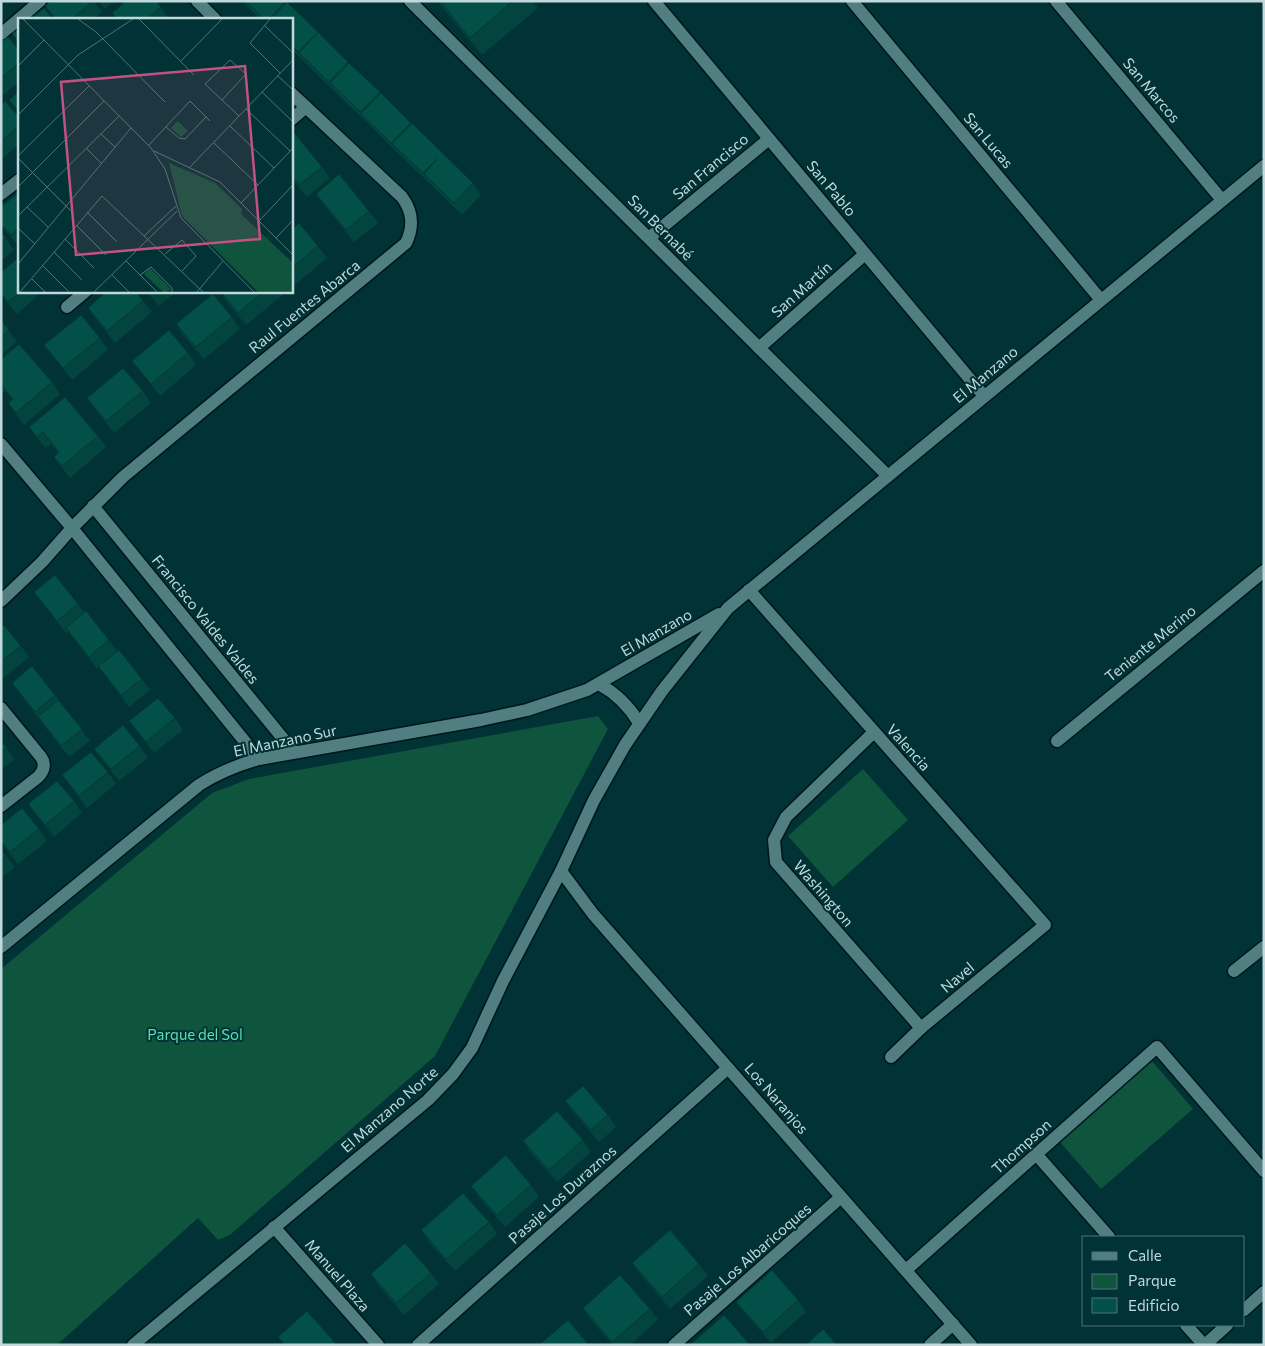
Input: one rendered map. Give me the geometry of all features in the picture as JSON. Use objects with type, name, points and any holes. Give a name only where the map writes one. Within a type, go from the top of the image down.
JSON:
[{"type":"street","points":[[20,18],[40,1]]},
{"type":"street","points":[[198,1],[214,18]]},
{"type":"street","name":"San Bernabé","points":[[410,1],[888,476]]},
{"type":"street","name":"San Pablo","points":[[654,1],[984,396]]},
{"type":"street","name":"San Lucas","points":[[852,1],[1101,300]]},
{"type":"street","name":"San Marcos","points":[[1056,1],[1222,200]]},
{"type":"street","points":[[1,34],[18,20]]},
{"type":"street","name":"Raul Fuentes Abarca","points":[[1,601],[42,562],[93,506],[136,466],[406,242],[412,223],[408,204],[292,94]]},
{"type":"street","points":[[292,119],[306,107]]},
{"type":"street","name":"San Francisco","points":[[649,238],[769,138]]},
{"type":"street","name":"El Manzano","points":[[600,684],[728,608],[1264,166]]},
{"type":"street","points":[[1,194],[18,181]]},
{"type":"street","name":"San Martín","points":[[759,348],[865,254]]},
{"type":"street","points":[[67,307],[85,292]]},
{"type":"street","points":[[1,444],[72,528],[259,759]]},
{"type":"street","name":"Francisco Valdes Valdes","points":[[93,506],[294,752]]},
{"type":"street","name":"Teniente Merino","points":[[1057,741],[1264,571]]},
{"type":"street","name":"Valencia","points":[[749,590],[1045,925]]},
{"type":"street","name":"El Manzano","points":[[639,723],[728,608]]},
{"type":"street","points":[[600,684],[620,698],[639,723]]},
{"type":"street","name":"El Manzano Sur","points":[[1,947],[199,785],[238,765],[294,752],[490,718],[535,707],[600,684]]},
{"type":"street","points":[[1,708],[41,757],[44,766],[43,772],[38,777],[1,806]]},
{"type":"street","name":"El Manzano Norte","points":[[133,1345],[428,1100],[453,1074],[472,1048],[503,981],[561,871],[596,797],[639,723]]},
{"type":"street","name":"Washington","points":[[874,732],[786,817],[774,840],[776,862],[921,1028]]},
{"type":"street","name":"Los Naranjos","points":[[561,871],[583,902],[971,1345]]},
{"type":"street","name":"Navel","points":[[891,1056],[921,1028],[1045,925]]},
{"type":"street","points":[[1234,971],[1264,947]]},
{"type":"street","name":"Thompson","points":[[906,1270],[1157,1046],[1264,1171]]},
{"type":"street","name":"Pasaje Los Duraznos","points":[[418,1345],[728,1068]]},
{"type":"street","points":[[1036,1154],[1109,1236]]},
{"type":"street","name":"Pasaje Los Albaricoques","points":[[674,1345],[842,1197]]},
{"type":"street","name":"Manuel Plaza","points":[[274,1227],[378,1345]]},
{"type":"street","points":[[1245,1309],[1264,1292]]},
{"type":"street","points":[[930,1345],[953,1324]]},
{"type":"street","points":[[1187,1326],[1204,1345],[1226,1326]]},
{"type":"green space","name":"Parque del Sol","points":[[598,716],[608,729],[435,1056],[230,1235],[218,1240],[198,1218],[57,1345],[1,1345],[1,969],[212,793],[249,779]]},
{"type":"green space","points":[[863,769],[908,820],[833,887],[788,836]]},
{"type":"green space","points":[[1152,1061],[1193,1109],[1101,1189],[1060,1142]]},
{"type":"building","points":[[51,1],[93,1],[73,18],[55,18],[45,6]]},
{"type":"building","points":[[126,1],[156,1],[161,7],[148,18],[116,18],[112,13]]},
{"type":"building","points":[[246,1],[286,1],[270,18],[263,18]]},
{"type":"building","points":[[440,1],[513,1],[470,38]]},
{"type":"building","points":[[287,2],[318,32],[298,52],[292,46],[292,18],[272,18]]},
{"type":"building","points":[[44,8],[52,18],[31,18]]},
{"type":"building","points":[[18,29],[18,41],[12,34]]},
{"type":"building","points":[[318,32],[348,62],[329,82],[299,53]]},
{"type":"building","points":[[8,37],[18,49],[18,64],[1,78],[1,42]]},
{"type":"building","points":[[349,63],[380,92],[360,112],[330,83]]},
{"type":"building","points":[[18,92],[18,111],[9,100]]},
{"type":"building","points":[[381,93],[411,123],[391,143],[361,114]]},
{"type":"building","points":[[5,101],[18,116],[18,127],[1,141],[1,105]]},
{"type":"building","points":[[412,123],[473,183],[454,203],[424,174],[438,158],[423,173],[392,144]]},
{"type":"building","points":[[292,130],[322,167],[299,185],[292,177]]},
{"type":"building","points":[[339,174],[369,211],[346,230],[316,194]]},
{"type":"building","points":[[18,193],[18,229],[11,235],[1,224],[1,207]]},
{"type":"building","points":[[299,223],[318,246],[292,268],[292,229]]},
{"type":"building","points":[[1,232],[6,238],[1,242]]},
{"type":"building","points":[[18,258],[18,292],[20,292],[8,302],[1,294],[1,272]]},
{"type":"building","points":[[106,292],[137,292],[143,301],[107,331],[88,308]]},
{"type":"building","points":[[221,292],[263,292],[238,313]]},
{"type":"building","points":[[213,294],[232,317],[196,347],[176,324]]},
{"type":"building","points":[[81,315],[100,338],[63,368],[44,345]]},
{"type":"building","points":[[1,320],[9,330],[1,337]]},
{"type":"building","points":[[169,330],[188,353],[151,384],[132,361]]},
{"type":"building","points":[[19,344],[52,382],[16,413],[8,403],[13,399],[1,385],[1,359]]},
{"type":"building","points":[[123,368],[143,391],[106,421],[87,398]]},
{"type":"building","points":[[65,397],[98,436],[62,466],[54,457],[59,452],[43,432],[37,437],[29,427]]},
{"type":"building","points":[[55,575],[78,604],[57,621],[34,592]]},
{"type":"building","points":[[86,611],[109,640],[89,657],[66,628]]},
{"type":"building","points":[[4,625],[21,646],[1,661],[1,627]]},
{"type":"building","points":[[119,650],[142,679],[121,695],[98,666]]},
{"type":"building","points":[[32,666],[55,695],[35,712],[12,683]]},
{"type":"building","points":[[158,698],[175,718],[146,742],[129,721]]},
{"type":"building","points":[[58,700],[82,729],[61,746],[38,717]]},
{"type":"building","points":[[123,725],[140,746],[111,769],[94,749]]},
{"type":"building","points":[[1,741],[7,748],[1,752]]},
{"type":"building","points":[[91,752],[108,772],[79,796],[62,775]]},
{"type":"building","points":[[57,781],[74,801],[45,825],[28,804]]},
{"type":"building","points":[[22,808],[39,829],[10,852],[1,841],[1,825]]},
{"type":"building","points":[[1,849],[6,856],[1,860]]},
{"type":"building","points":[[583,1086],[608,1115],[591,1130],[565,1101]]},
{"type":"building","points":[[557,1111],[583,1140],[549,1170],[523,1141]]},
{"type":"building","points":[[506,1155],[531,1185],[497,1215],[471,1186]]},
{"type":"building","points":[[463,1193],[489,1222],[446,1259],[421,1230]]},
{"type":"building","points":[[670,1230],[699,1264],[662,1297],[632,1263]]},
{"type":"building","points":[[405,1243],[431,1273],[396,1303],[371,1274]]},
{"type":"building","points":[[772,1270],[798,1300],[763,1332],[736,1302]]},
{"type":"building","points":[[620,1275],[650,1309],[612,1342],[583,1308]]},
{"type":"building","points":[[307,1311],[337,1345],[285,1345],[278,1337]]},
{"type":"building","points":[[724,1315],[750,1345],[690,1345]]},
{"type":"building","points":[[568,1320],[589,1345],[539,1345]]},
{"type":"building","points":[[823,1329],[837,1345],[806,1345]]}]
